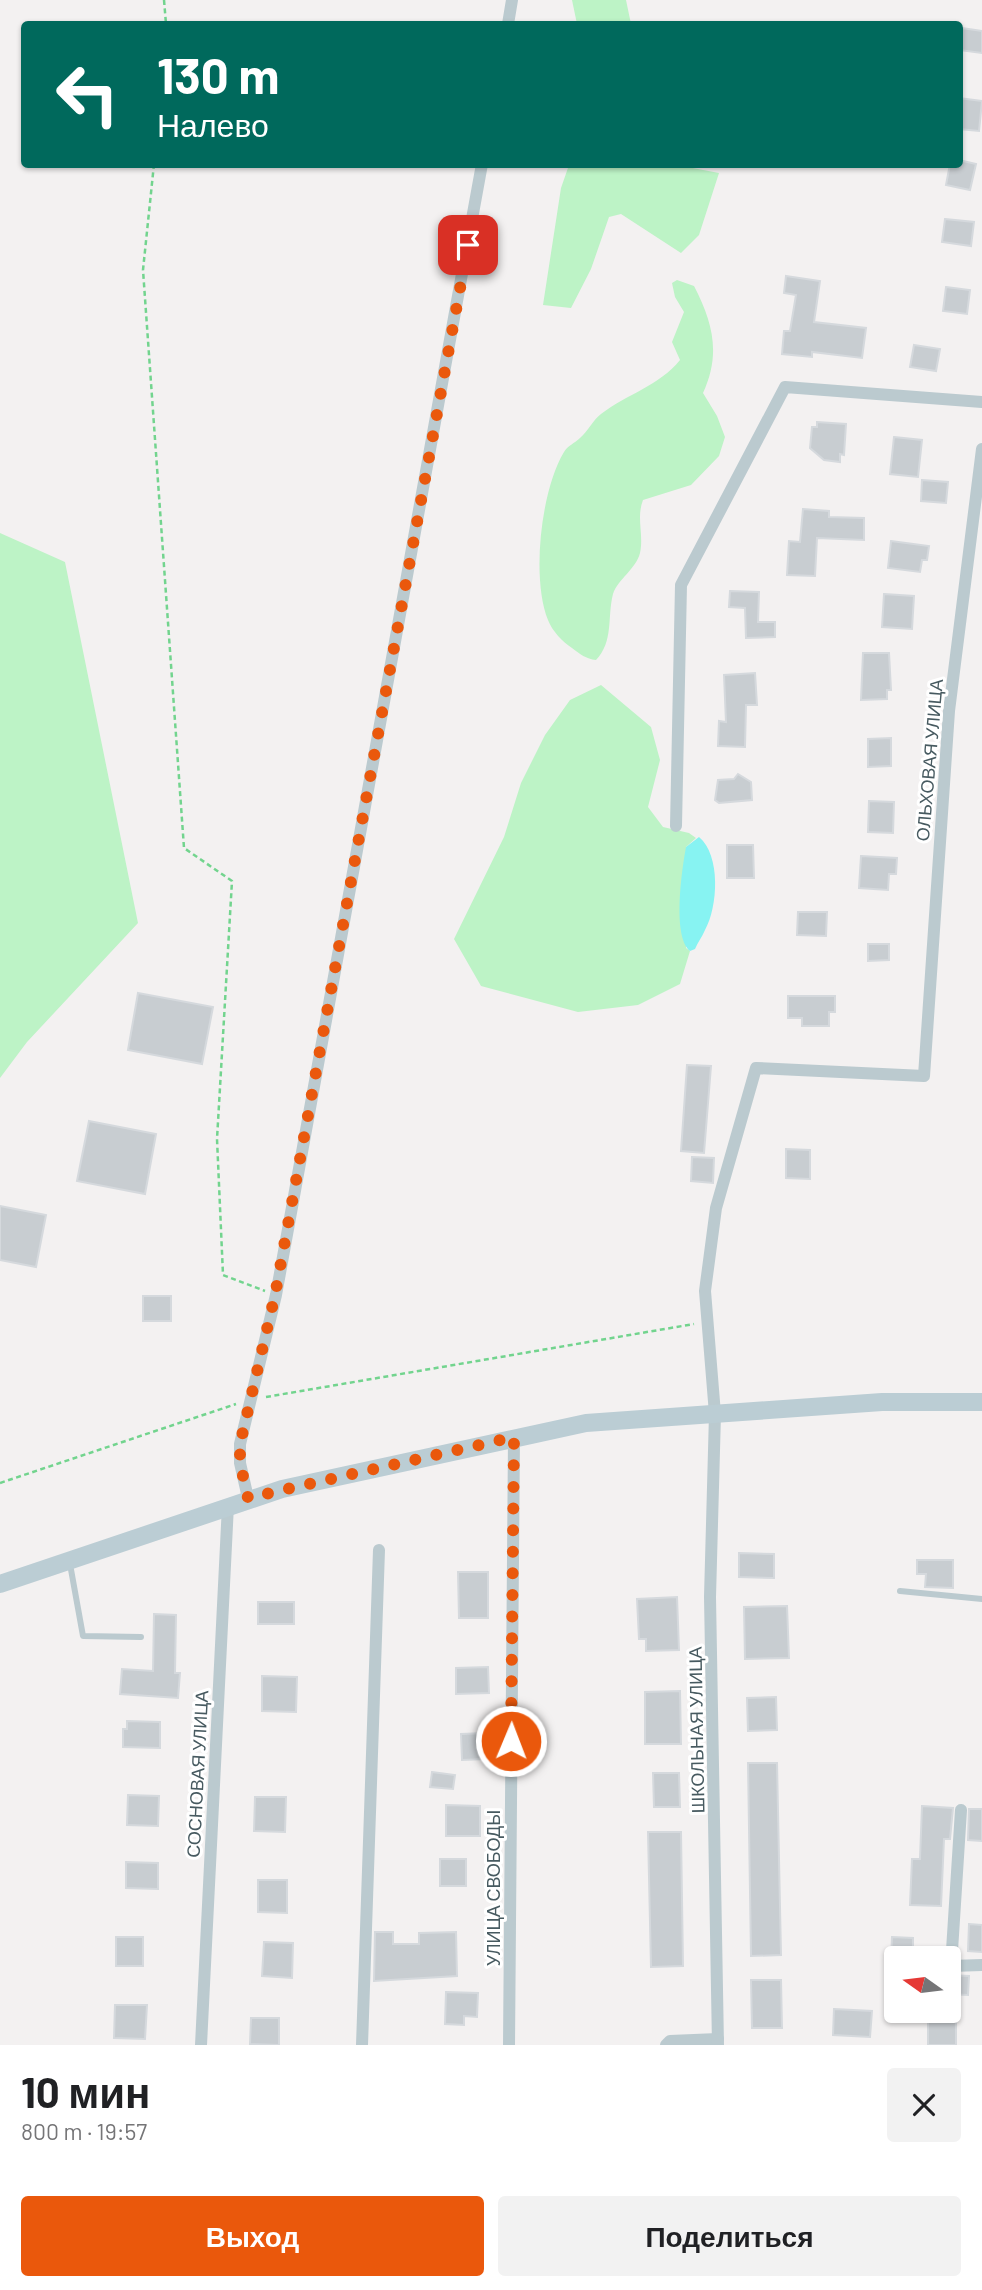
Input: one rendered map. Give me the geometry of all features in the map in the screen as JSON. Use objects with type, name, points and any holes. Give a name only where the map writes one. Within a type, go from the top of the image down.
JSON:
[{"type":"main road","points":[[0,1584],[248,1498],[586,1423],[882,1402],[982,1402]]},
{"type":"street","points":[[508,21],[512,0]]},
{"type":"street","points":[[248,1498],[240,1463],[240,1444],[275,1295],[481,168]]},
{"type":"street","points":[[676,826],[681,585],[785,387],[982,402]]},
{"type":"street","name":"ОЛЬХОВАЯ УЛИЦА","points":[[924,1076],[949,711],[982,449]]},
{"type":"street","name":"ШКОЛЬНАЯ УЛИЦА","points":[[718,2042],[710,1597],[715,1414],[705,1291],[716,1208],[757,1068],[924,1076]]},
{"type":"street","name":"УЛИЦА СВОБОДЫ","points":[[509,2045],[514,1437]]},
{"type":"street","name":"СОСНОВАЯ УЛИЦА","points":[[201,2045],[228,1504]]},
{"type":"street","points":[[362,2045],[379,1550]]},
{"type":"street","points":[[961,1810],[951,1966],[982,1965]]},
{"type":"street","points":[[666,2045],[670,2041],[718,2042]]},
{"type":"lane","points":[[69,1560],[83,1636],[141,1637]]},
{"type":"lane","points":[[900,1591],[982,1599]]},
{"type":"path","points":[[164,0],[166,21]]},
{"type":"path","points":[[154,168],[143,271],[184,848],[232,881],[217,1139],[223,1275],[275,1295]]},
{"type":"path","points":[[0,1482],[250,1400],[707,1322]]},
{"type":"green space","points":[[572,0],[626,0],[630,21],[576,21]]},
{"type":"green space","points":[[568,168],[693,168],[719,173],[699,235],[681,253],[621,214],[609,217],[591,269],[571,308],[543,305],[561,188]]},
{"type":"green space","points":[[677,280],[694,286],[710,326],[712,365],[703,393],[717,416],[725,437],[719,456],[691,485],[643,500],[640,513],[640,553],[613,594],[605,645],[596,660],[583,656],[565,643],[548,620],[540,581],[544,511],[549,488],[565,450],[583,435],[601,414],[662,377],[680,360],[672,342],[684,312],[675,297],[672,283]]},
{"type":"green space","points":[[0,533],[65,562],[138,923],[27,1042],[0,1078]]},
{"type":"green space","points":[[601,685],[651,727],[660,760],[648,807],[663,827],[689,833],[696,838],[686,847],[686,948],[690,951],[680,984],[638,1005],[578,1012],[481,986],[454,939],[504,837],[521,783],[545,735],[570,700]]},
{"type":"water","points":[[699,837],[711,856],[715,895],[704,933],[695,949],[690,951],[681,932],[681,886],[686,847]]},
{"type":"building","points":[[963,28],[982,31],[982,53],[963,51]]},
{"type":"building","points":[[963,99],[982,101],[979,131],[963,129]]},
{"type":"building","points":[[963,161],[976,164],[970,190],[946,185],[949,168],[963,168]]},
{"type":"building","points":[[945,219],[974,222],[971,246],[942,242]]},
{"type":"building","points":[[786,276],[820,281],[814,322],[866,328],[862,358],[812,352],[812,357],[782,354],[784,331],[790,331],[796,295],[784,293]]},
{"type":"building","points":[[946,287],[970,290],[967,314],[943,311]]},
{"type":"building","points":[[914,345],[940,349],[936,371],[910,367]]},
{"type":"building","points":[[817,422],[846,424],[844,455],[840,454],[840,462],[824,460],[810,448],[812,427],[817,427]]},
{"type":"building","points":[[894,437],[922,440],[918,477],[890,474]]},
{"type":"building","points":[[922,480],[948,482],[946,503],[921,501]]},
{"type":"building","points":[[803,509],[829,511],[829,517],[864,518],[864,540],[817,538],[815,576],[787,575],[789,541],[800,542]]},
{"type":"building","points":[[891,541],[929,546],[927,560],[922,560],[920,572],[888,568]]},
{"type":"building","points":[[730,591],[759,592],[758,622],[775,622],[775,637],[746,638],[745,608],[729,607]]},
{"type":"building","points":[[884,594],[914,596],[912,629],[882,627]]},
{"type":"building","points":[[863,653],[889,653],[891,690],[887,690],[887,699],[861,700]]},
{"type":"building","points":[[755,673],[757,705],[746,705],[745,747],[718,746],[719,721],[726,722],[724,675]]},
{"type":"building","points":[[891,738],[891,766],[868,767],[868,739]]},
{"type":"building","points":[[738,774],[751,782],[752,800],[719,803],[715,800],[718,780],[734,779]]},
{"type":"building","points":[[869,801],[894,802],[893,833],[868,832]]},
{"type":"building","points":[[727,845],[753,845],[754,878],[727,878]]},
{"type":"building","points":[[861,856],[897,858],[896,874],[889,874],[888,890],[859,888]]},
{"type":"building","points":[[798,912],[827,912],[826,936],[797,935]]},
{"type":"building","points":[[868,944],[889,944],[889,960],[868,961]]},
{"type":"building","points":[[138,993],[213,1007],[202,1064],[128,1050]]},
{"type":"building","points":[[788,996],[835,996],[835,1012],[829,1012],[829,1026],[802,1026],[802,1018],[788,1018]]},
{"type":"building","points":[[687,1065],[711,1066],[704,1153],[681,1151]]},
{"type":"building","points":[[89,1121],[156,1134],[145,1194],[77,1181]]},
{"type":"building","points":[[786,1149],[810,1150],[810,1179],[786,1178]]},
{"type":"building","points":[[692,1157],[714,1158],[713,1183],[691,1181]]},
{"type":"building","points":[[0,1206],[46,1215],[36,1267],[0,1260]]},
{"type":"building","points":[[143,1296],[171,1296],[171,1321],[143,1321]]},
{"type":"building","points":[[739,1553],[774,1554],[774,1578],[739,1577]]},
{"type":"building","points":[[917,1560],[953,1560],[953,1588],[925,1587],[926,1574],[917,1574]]},
{"type":"building","points":[[458,1572],[488,1572],[488,1618],[459,1618]]},
{"type":"building","points":[[677,1597],[679,1650],[646,1651],[646,1639],[639,1639],[637,1599]]},
{"type":"building","points":[[258,1602],[294,1602],[294,1624],[258,1624]]},
{"type":"building","points":[[787,1606],[789,1658],[745,1659],[744,1607]]},
{"type":"building","points":[[154,1614],[176,1615],[175,1673],[180,1673],[178,1698],[120,1694],[122,1669],[153,1671]]},
{"type":"building","points":[[488,1667],[489,1693],[456,1694],[456,1668]]},
{"type":"building","points":[[262,1676],[297,1677],[296,1712],[262,1711]]},
{"type":"building","points":[[680,1691],[681,1744],[645,1744],[645,1692]]},
{"type":"building","points":[[776,1697],[777,1730],[748,1731],[747,1698]]},
{"type":"building","points":[[127,1721],[160,1722],[160,1748],[123,1747],[123,1729],[127,1729]]},
{"type":"building","points":[[486,1733],[486,1759],[462,1760],[461,1734]]},
{"type":"building","points":[[748,1763],[777,1763],[781,1955],[751,1956]]},
{"type":"building","points":[[432,1772],[455,1775],[453,1789],[430,1787]]},
{"type":"building","points":[[653,1773],[679,1773],[680,1807],[654,1807]]},
{"type":"building","points":[[128,1795],[159,1796],[158,1826],[127,1825]]},
{"type":"building","points":[[255,1797],[286,1797],[285,1832],[254,1831]]},
{"type":"building","points":[[446,1805],[480,1806],[480,1836],[446,1836]]},
{"type":"building","points":[[922,1806],[953,1808],[950,1839],[944,1839],[941,1906],[910,1905],[912,1859],[920,1859]]},
{"type":"building","points":[[969,1809],[982,1809],[982,1841],[968,1840]]},
{"type":"building","points":[[648,1832],[681,1832],[683,1966],[651,1967]]},
{"type":"building","points":[[440,1859],[466,1859],[466,1886],[440,1886]]},
{"type":"building","points":[[126,1862],[158,1863],[158,1889],[126,1888]]},
{"type":"building","points":[[258,1880],[287,1880],[287,1913],[258,1912]]},
{"type":"building","points":[[969,1924],[982,1925],[982,1952],[968,1951]]},
{"type":"building","points":[[375,1932],[393,1932],[393,1944],[419,1944],[419,1933],[456,1932],[457,1976],[374,1981]]},
{"type":"building","points":[[116,1937],[143,1937],[143,1966],[116,1966]]},
{"type":"building","points":[[892,1937],[913,1938],[913,1946],[892,1946]]},
{"type":"building","points":[[264,1942],[293,1943],[292,1978],[262,1976]]},
{"type":"building","points":[[961,1976],[969,1976],[968,1995],[961,1995]]},
{"type":"building","points":[[751,1980],[781,1980],[782,2028],[752,2028]]},
{"type":"building","points":[[446,1992],[478,1993],[477,2017],[464,2016],[464,2025],[445,2024]]},
{"type":"building","points":[[115,2005],[147,2005],[145,2039],[114,2038]]},
{"type":"building","points":[[834,2009],[872,2011],[870,2037],[833,2035]]},
{"type":"building","points":[[251,2018],[279,2018],[279,2045],[250,2044]]},
{"type":"building","points":[[928,2023],[956,2023],[956,2045],[928,2045]]},
{"type":"route","points":[[468,245],[281,1268],[245,1417],[240,1463],[248,1498],[317,1480],[514,1437],[511,1741]]}]
